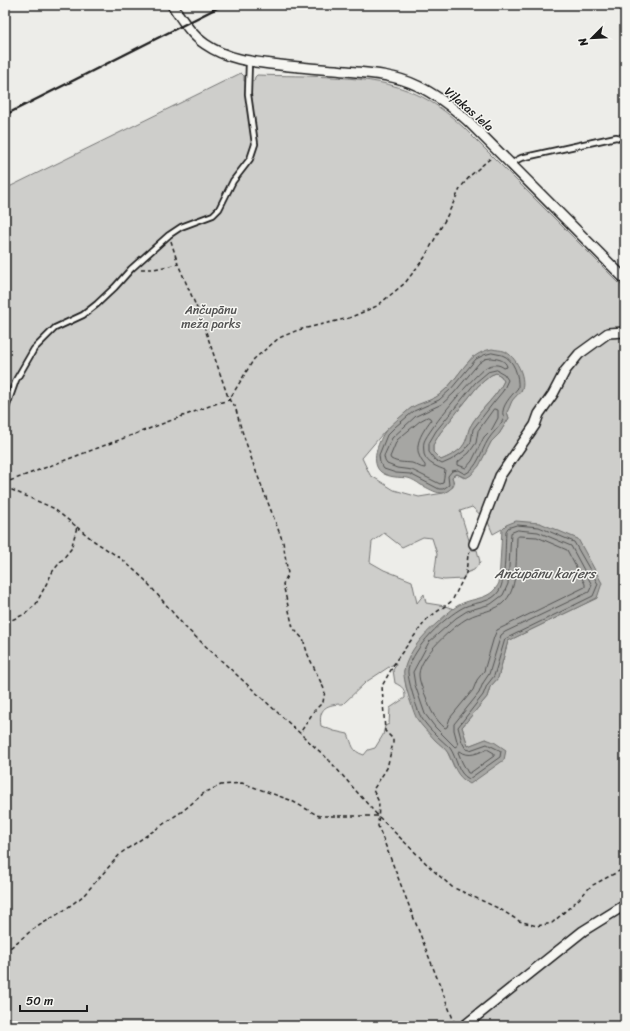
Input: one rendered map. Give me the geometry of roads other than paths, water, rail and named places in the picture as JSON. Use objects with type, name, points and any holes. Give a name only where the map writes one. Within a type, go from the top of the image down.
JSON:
[{"type":"street","name":"Viļakas iela","points":[[172,5],[194,35],[204,44],[227,56],[250,62],[376,74],[410,83],[430,92],[468,120],[625,280]]},
{"type":"street","points":[[474,544],[500,476],[535,424],[539,414],[553,394],[565,371],[579,354],[608,333],[625,332]]},
{"type":"street","points":[[464,1026],[583,931],[625,905]]},
{"type":"lane","points":[[5,411],[16,380],[34,349],[55,328],[83,315],[97,304],[131,269],[169,235],[181,227],[213,215],[219,210],[233,181],[250,159],[255,144],[248,94],[250,62]]},
{"type":"lane","points":[[512,164],[521,158],[594,141],[616,137],[625,138]]},
{"type":"water","points":[[492,349],[504,351],[512,357],[519,367],[523,384],[521,391],[513,400],[507,412],[509,418],[499,434],[491,442],[479,466],[466,478],[457,474],[454,475],[452,477],[453,486],[449,490],[442,493],[438,493],[410,478],[391,476],[381,472],[376,464],[376,453],[379,442],[384,433],[411,408],[433,399],[444,391],[468,363],[482,352]],"holes":[[[496,373],[501,376],[504,381],[501,387],[474,421],[469,429],[464,444],[455,453],[441,460],[433,452],[433,445],[440,433],[478,386],[491,375]]]},
{"type":"water","name":"Ančupānu karjers","points":[[516,521],[540,523],[578,539],[602,583],[597,598],[508,641],[498,678],[490,687],[487,697],[462,727],[468,746],[486,739],[494,742],[506,750],[504,760],[470,784],[461,778],[447,751],[435,740],[417,719],[406,687],[404,670],[409,656],[417,644],[452,609],[469,601],[484,597],[496,588],[499,583],[502,529],[506,525]]},
{"type":"railway","points":[[5,115],[223,5]]},
{"type":"park label","name":"Ančupānu meža parks","points":[[211,317]]}]
